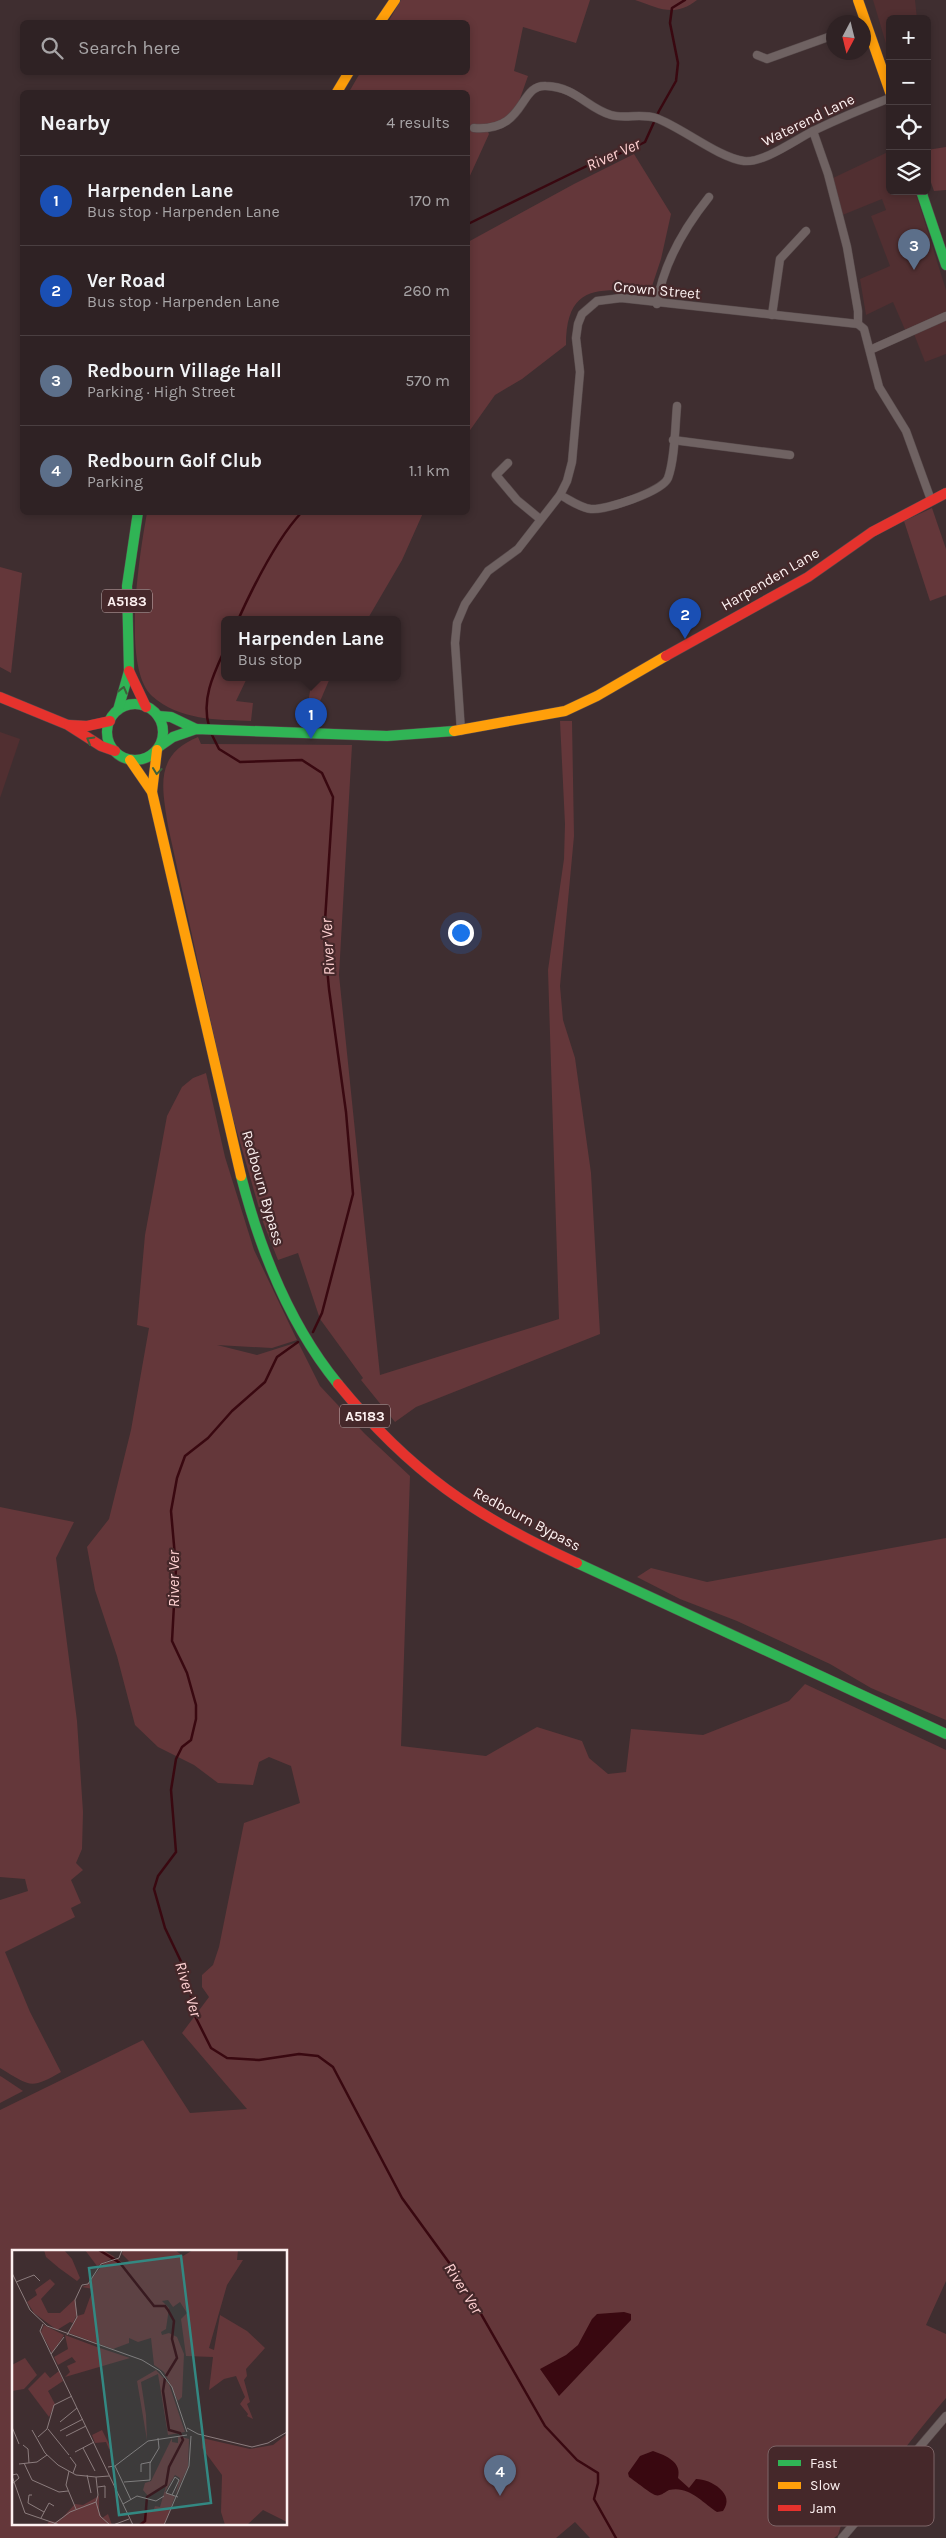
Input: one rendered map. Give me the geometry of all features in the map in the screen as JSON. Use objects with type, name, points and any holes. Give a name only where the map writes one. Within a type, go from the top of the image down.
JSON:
[{"type":"main road","points":[[381,20],[395,0]]},
{"type":"main road","points":[[858,0],[862,15]]},
{"type":"main road","points":[[871,40],[886,81]]},
{"type":"main road","points":[[338,90],[347,75]]},
{"type":"main road","points":[[922,195],[946,266]]},
{"type":"main road","name":"Harpenden Lane","points":[[158,748],[173,737],[201,729],[387,736],[461,731],[565,711],[597,696],[808,577],[872,532],[946,493]]},
{"type":"main road","name":"A5183","points":[[118,710],[129,671],[127,586],[138,515]]},
{"type":"main road","name":"A5183","points":[[129,671],[146,707]]},
{"type":"main road","points":[[0,697],[68,725],[101,746],[115,751],[130,760],[142,759],[158,748],[163,728],[158,716],[146,707],[131,705],[118,710],[110,720],[108,738],[115,751]]},
{"type":"main road","name":"Harpenden Lane","points":[[158,716],[171,717],[201,729]]},
{"type":"main road","points":[[68,725],[87,726],[110,720]]},
{"type":"main road","name":"Redbourn Bypass","points":[[152,792],[158,748]]},
{"type":"main road","name":"Redbourn Bypass","points":[[130,760],[152,792],[227,1117],[255,1227],[278,1285],[298,1324],[324,1364],[357,1408],[415,1465],[458,1499],[528,1540],[946,1734]]},
{"type":"street","points":[[757,55],[767,59],[826,38]]},
{"type":"street","name":"Waterend Lane","points":[[474,128],[499,127],[514,115],[533,89],[544,85],[554,86],[579,95],[611,115],[655,118],[705,144],[745,161],[762,158],[813,132],[886,100]]},
{"type":"street","points":[[813,132],[828,174],[847,247],[858,311],[858,324],[864,329],[883,397],[906,432],[931,500]]},
{"type":"street","points":[[657,304],[666,272],[682,236],[709,197]]},
{"type":"street","points":[[772,315],[780,259],[806,231]]},
{"type":"street","name":"Crown Street","points":[[461,731],[455,643],[457,623],[464,604],[488,570],[518,549],[560,495],[567,481],[572,462],[580,372],[576,333],[582,314],[597,301],[608,298],[858,324]]},
{"type":"street","points":[[870,350],[946,316]]},
{"type":"street","points":[[560,495],[584,508],[595,509],[650,493],[661,486],[668,478],[677,406]]},
{"type":"street","points":[[673,440],[790,454]]},
{"type":"street","points":[[508,463],[496,475],[517,500],[540,519]]},
{"type":"street","points":[[920,2446],[946,2416]]},
{"type":"street","points":[[842,2538],[852,2526]]},
{"type":"shaded area","points":[[401,0],[590,0],[576,43],[523,27],[514,71],[528,76],[517,107],[510,119],[484,124],[489,134],[470,176],[470,90],[350,90],[359,75],[470,75],[470,20],[389,20]]},
{"type":"shaded area","points":[[635,0],[697,0],[681,9],[666,10]]},
{"type":"shaded area","points":[[873,0],[915,0],[917,15],[886,15],[886,44]]},
{"type":"shaded area","points":[[946,147],[946,190],[934,191],[931,182],[931,149]]},
{"type":"shaded area","points":[[886,153],[886,195],[916,195],[946,290],[946,314],[906,332],[893,302],[866,315],[860,279],[890,266],[871,216],[886,210],[882,199],[840,216],[833,178]]},
{"type":"shaded area","points":[[634,154],[671,214],[661,259],[650,292],[602,291],[590,294],[580,300],[572,310],[566,345],[522,379],[495,395],[470,430],[470,241],[574,184]]},
{"type":"shaded area","points":[[946,319],[946,354],[925,362],[914,334]]},
{"type":"shaded area","points":[[932,508],[946,549],[946,595],[930,601],[904,521]]},
{"type":"shaded area","points":[[146,515],[422,515],[402,560],[369,616],[221,616],[221,681],[246,681],[236,701],[253,703],[251,721],[212,719],[186,714],[174,710],[152,696],[143,682],[137,661],[135,608],[140,554]]},
{"type":"shaded area","points":[[0,567],[22,573],[11,673],[0,667]]},
{"type":"shaded area","points":[[315,681],[329,681],[318,706],[308,704],[310,691]]},
{"type":"shaded area","points":[[560,721],[572,721],[574,836],[560,986],[563,1020],[575,1058],[591,1173],[600,1334],[416,1407],[395,1422],[361,1380],[363,1378],[320,1319],[298,1253],[278,1260],[263,1222],[229,1104],[168,826],[163,785],[164,774],[174,753],[184,744],[198,737],[201,744],[352,745],[339,975],[380,1375],[559,1319],[548,970],[564,859],[565,824]]},
{"type":"shaded area","points":[[0,732],[20,739],[0,798]]},
{"type":"shaded area","points":[[206,1073],[225,1157],[254,1250],[297,1340],[272,1348],[217,1345],[257,1355],[298,1342],[320,1386],[365,1434],[410,1476],[401,1746],[486,1756],[537,1727],[582,1741],[589,1758],[608,1774],[626,1772],[631,1729],[703,1735],[789,1701],[805,1684],[946,1750],[946,2281],[926,2325],[946,2334],[946,2398],[907,2446],[768,2446],[768,2526],[841,2526],[838,2535],[834,2538],[590,2538],[575,2522],[556,2538],[0,2538],[0,2110],[143,2040],[190,2113],[247,2109],[182,2033],[209,1997],[202,1987],[202,1975],[213,1965],[219,1947],[244,1823],[300,1803],[291,1766],[269,1757],[259,1762],[253,1785],[218,1783],[194,1765],[158,1747],[135,1725],[117,1656],[95,1590],[87,1547],[109,1519],[131,1430],[149,1328],[137,1325],[145,1235],[167,1116],[182,1087],[193,1078]]},
{"type":"shaded area","points":[[0,1507],[74,1522],[56,1558],[77,1721],[83,1812],[82,1849],[76,1863],[83,1870],[71,1880],[81,1903],[71,1908],[75,1917],[5,1952],[30,2012],[61,2072],[43,2082],[30,2084],[0,2068],[0,1900],[28,1891],[25,1879],[0,1877]]},
{"type":"shaded area","points":[[946,1538],[946,1720],[871,1688],[830,1664],[737,1621],[680,1599],[637,1577],[651,1568],[707,1582]]},
{"type":"shaded area","points":[[0,2076],[2,2077],[23,2091],[0,2103]]},
{"type":"shaded area","points":[[624,2312],[631,2314],[631,2320],[559,2396],[540,2369],[566,2355],[578,2345],[592,2319],[597,2314]]},
{"type":"shaded area","points":[[653,2451],[672,2460],[676,2464],[679,2472],[678,2478],[689,2488],[696,2479],[708,2482],[720,2489],[726,2499],[723,2511],[717,2512],[689,2492],[683,2490],[669,2490],[661,2495],[655,2495],[629,2477],[628,2473],[640,2456]]},
{"type":"waterway","name":"River Ver","points":[[470,223],[599,160],[627,151],[645,142],[659,111],[676,81],[678,63],[670,23],[672,8],[685,0]]},
{"type":"waterway","name":"River Ver","points":[[240,616],[258,578],[275,549],[300,515]]},
{"type":"waterway","name":"River Ver","points":[[209,726],[207,716],[208,696],[221,658]]},
{"type":"waterway","name":"River Ver","points":[[211,733],[219,749],[240,762],[302,760],[322,773],[333,797],[324,936],[329,989],[346,1112],[353,1194],[322,1313],[313,1332]]},
{"type":"waterway","name":"River Ver","points":[[298,1342],[277,1357],[265,1382],[232,1411],[208,1438],[185,1456],[177,1478],[171,1511],[176,1568],[172,1641],[187,1673],[196,1705],[196,1719],[191,1740],[182,1747],[176,1759],[171,1790],[176,1852],[158,1876],[154,1889],[165,1928],[186,1972],[195,2016],[211,2048],[227,2058],[259,2060],[299,2054],[318,2056],[333,2067],[402,2198],[461,2279],[545,2426],[577,2460],[598,2473],[598,2483],[594,2499],[616,2538]]},
{"type":"traffic: fast","points":[[922,195],[946,265]]},
{"type":"traffic: fast","points":[[118,710],[129,671],[127,586],[138,515]]},
{"type":"traffic: fast","points":[[135,704],[146,706],[155,712],[161,721],[163,732],[161,743],[155,752],[146,758],[135,760],[124,758],[115,752],[109,743],[107,732],[109,721],[115,712],[124,706],[135,704]]},
{"type":"traffic: fast","points":[[158,716],[171,717],[196,729]]},
{"type":"traffic: fast","points":[[160,746],[173,737],[196,729],[387,736],[454,731]]},
{"type":"traffic: fast","points":[[241,1176],[257,1231],[278,1285],[305,1337],[338,1384]]},
{"type":"traffic: fast","points":[[577,1563],[946,1734]]},
{"type":"traffic: slow","points":[[381,20],[395,0]]},
{"type":"traffic: slow","points":[[858,0],[886,80]]},
{"type":"traffic: slow","points":[[338,90],[347,75]]},
{"type":"traffic: slow","points":[[454,731],[565,711],[597,696],[666,656]]},
{"type":"traffic: slow","points":[[152,792],[157,750]]},
{"type":"traffic: slow","points":[[130,760],[152,792],[241,1176]]},
{"type":"traffic: jam","points":[[666,656],[808,577],[872,532],[946,493]]},
{"type":"traffic: jam","points":[[129,671],[146,707]]},
{"type":"traffic: jam","points":[[0,697],[68,725],[101,746],[115,751]]},
{"type":"traffic: jam","points":[[69,725],[87,726],[110,721]]},
{"type":"traffic: jam","points":[[338,1384],[391,1442],[446,1489],[506,1528],[577,1563]]},
{"type":"place","name":"Redbourn Village Hall","points":[[914,270]]},
{"type":"place","name":"Ver Road","points":[[685,639]]},
{"type":"place","name":"Harpenden Lane","points":[[311,739]]},
{"type":"place","name":"Redbourn Golf Club","points":[[500,2496]]}]
